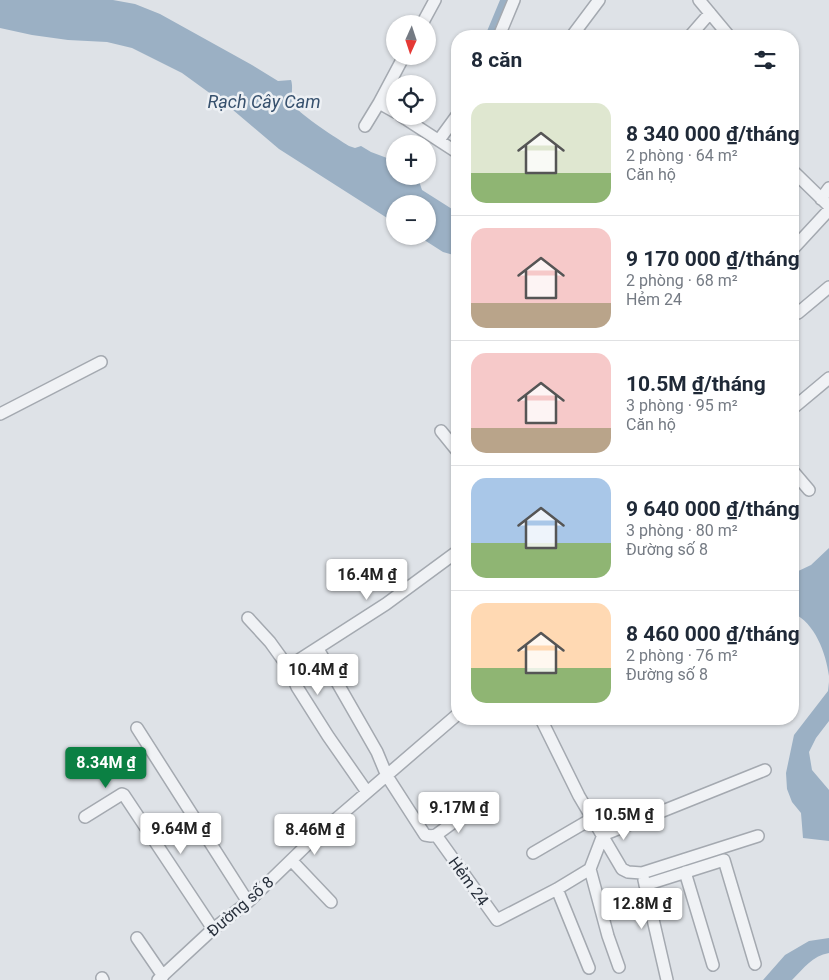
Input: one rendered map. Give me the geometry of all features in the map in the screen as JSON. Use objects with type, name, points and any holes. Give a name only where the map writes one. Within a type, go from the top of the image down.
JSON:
[{"type":"street","points":[[427,15],[435,0]]},
{"type":"street","points":[[502,30],[514,0]]},
{"type":"street","points":[[576,30],[599,0]]},
{"type":"street","points":[[699,0],[724,30]]},
{"type":"street","points":[[695,30],[710,13]]},
{"type":"street","points":[[365,126],[399,65]]},
{"type":"street","points":[[379,103],[386,107]]},
{"type":"street","points":[[439,140],[451,124]]},
{"type":"street","points":[[415,125],[451,148]]},
{"type":"street","points":[[799,177],[826,205]]},
{"type":"street","points":[[799,241],[826,205],[829,188]]},
{"type":"street","points":[[799,312],[829,286]]},
{"type":"street","points":[[0,414],[102,362]]},
{"type":"street","points":[[799,403],[829,378]]},
{"type":"street","points":[[441,431],[451,443]]},
{"type":"street","points":[[799,478],[809,490]]},
{"type":"street","points":[[288,667],[386,604],[451,556]]},
{"type":"street","points":[[248,618],[270,642],[288,667],[297,687],[367,792]]},
{"type":"street","points":[[318,649],[377,752],[387,776]]},
{"type":"street","name":"Đường số 8","points":[[161,978],[213,929],[248,902],[314,838],[451,720]]},
{"type":"street","points":[[544,725],[579,796],[622,868],[628,872],[642,873],[758,836]]},
{"type":"street","points":[[137,728],[248,902]]},
{"type":"street","points":[[620,967],[608,936],[590,869],[603,835],[765,770]]},
{"type":"street","name":"Hẻm 24","points":[[387,776],[425,835],[436,835],[497,920],[557,889]]},
{"type":"street","points":[[85,817],[122,794],[124,795],[213,929]]},
{"type":"street","points":[[436,835],[466,813]]},
{"type":"street","points":[[533,853],[593,818]]},
{"type":"street","points":[[645,885],[724,860],[755,964]]},
{"type":"street","points":[[292,861],[331,902]]},
{"type":"street","points":[[589,968],[557,889],[590,869]]},
{"type":"street","points":[[685,872],[713,965]]},
{"type":"street","points":[[642,873],[668,980]]},
{"type":"street","points":[[137,938],[161,978]]},
{"type":"water","name":"Rạch Cây Cam","points":[[0,0],[113,0],[135,4],[160,14],[278,81],[291,80],[293,102],[304,115],[349,146],[355,148],[361,146],[386,158],[386,185],[420,185],[422,190],[430,195],[386,195],[386,217],[279,149],[233,110],[182,73],[132,48],[107,42],[68,40],[0,28]]},
{"type":"water","points":[[500,0],[511,0],[498,30],[488,30]]},
{"type":"water","name":"Rạch Cây Cam","points":[[436,199],[451,208],[451,254],[432,245],[436,245]]},
{"type":"water","points":[[829,548],[829,676],[818,640],[813,631],[799,617],[799,571],[811,565]]},
{"type":"water","points":[[829,682],[829,721],[816,738],[809,752],[812,770],[829,790],[829,841],[803,838],[801,813],[792,802],[787,789],[786,773],[794,735],[828,691]]},
{"type":"water","points":[[829,938],[829,953],[813,960],[792,980],[763,980],[785,955],[809,941]]}]
